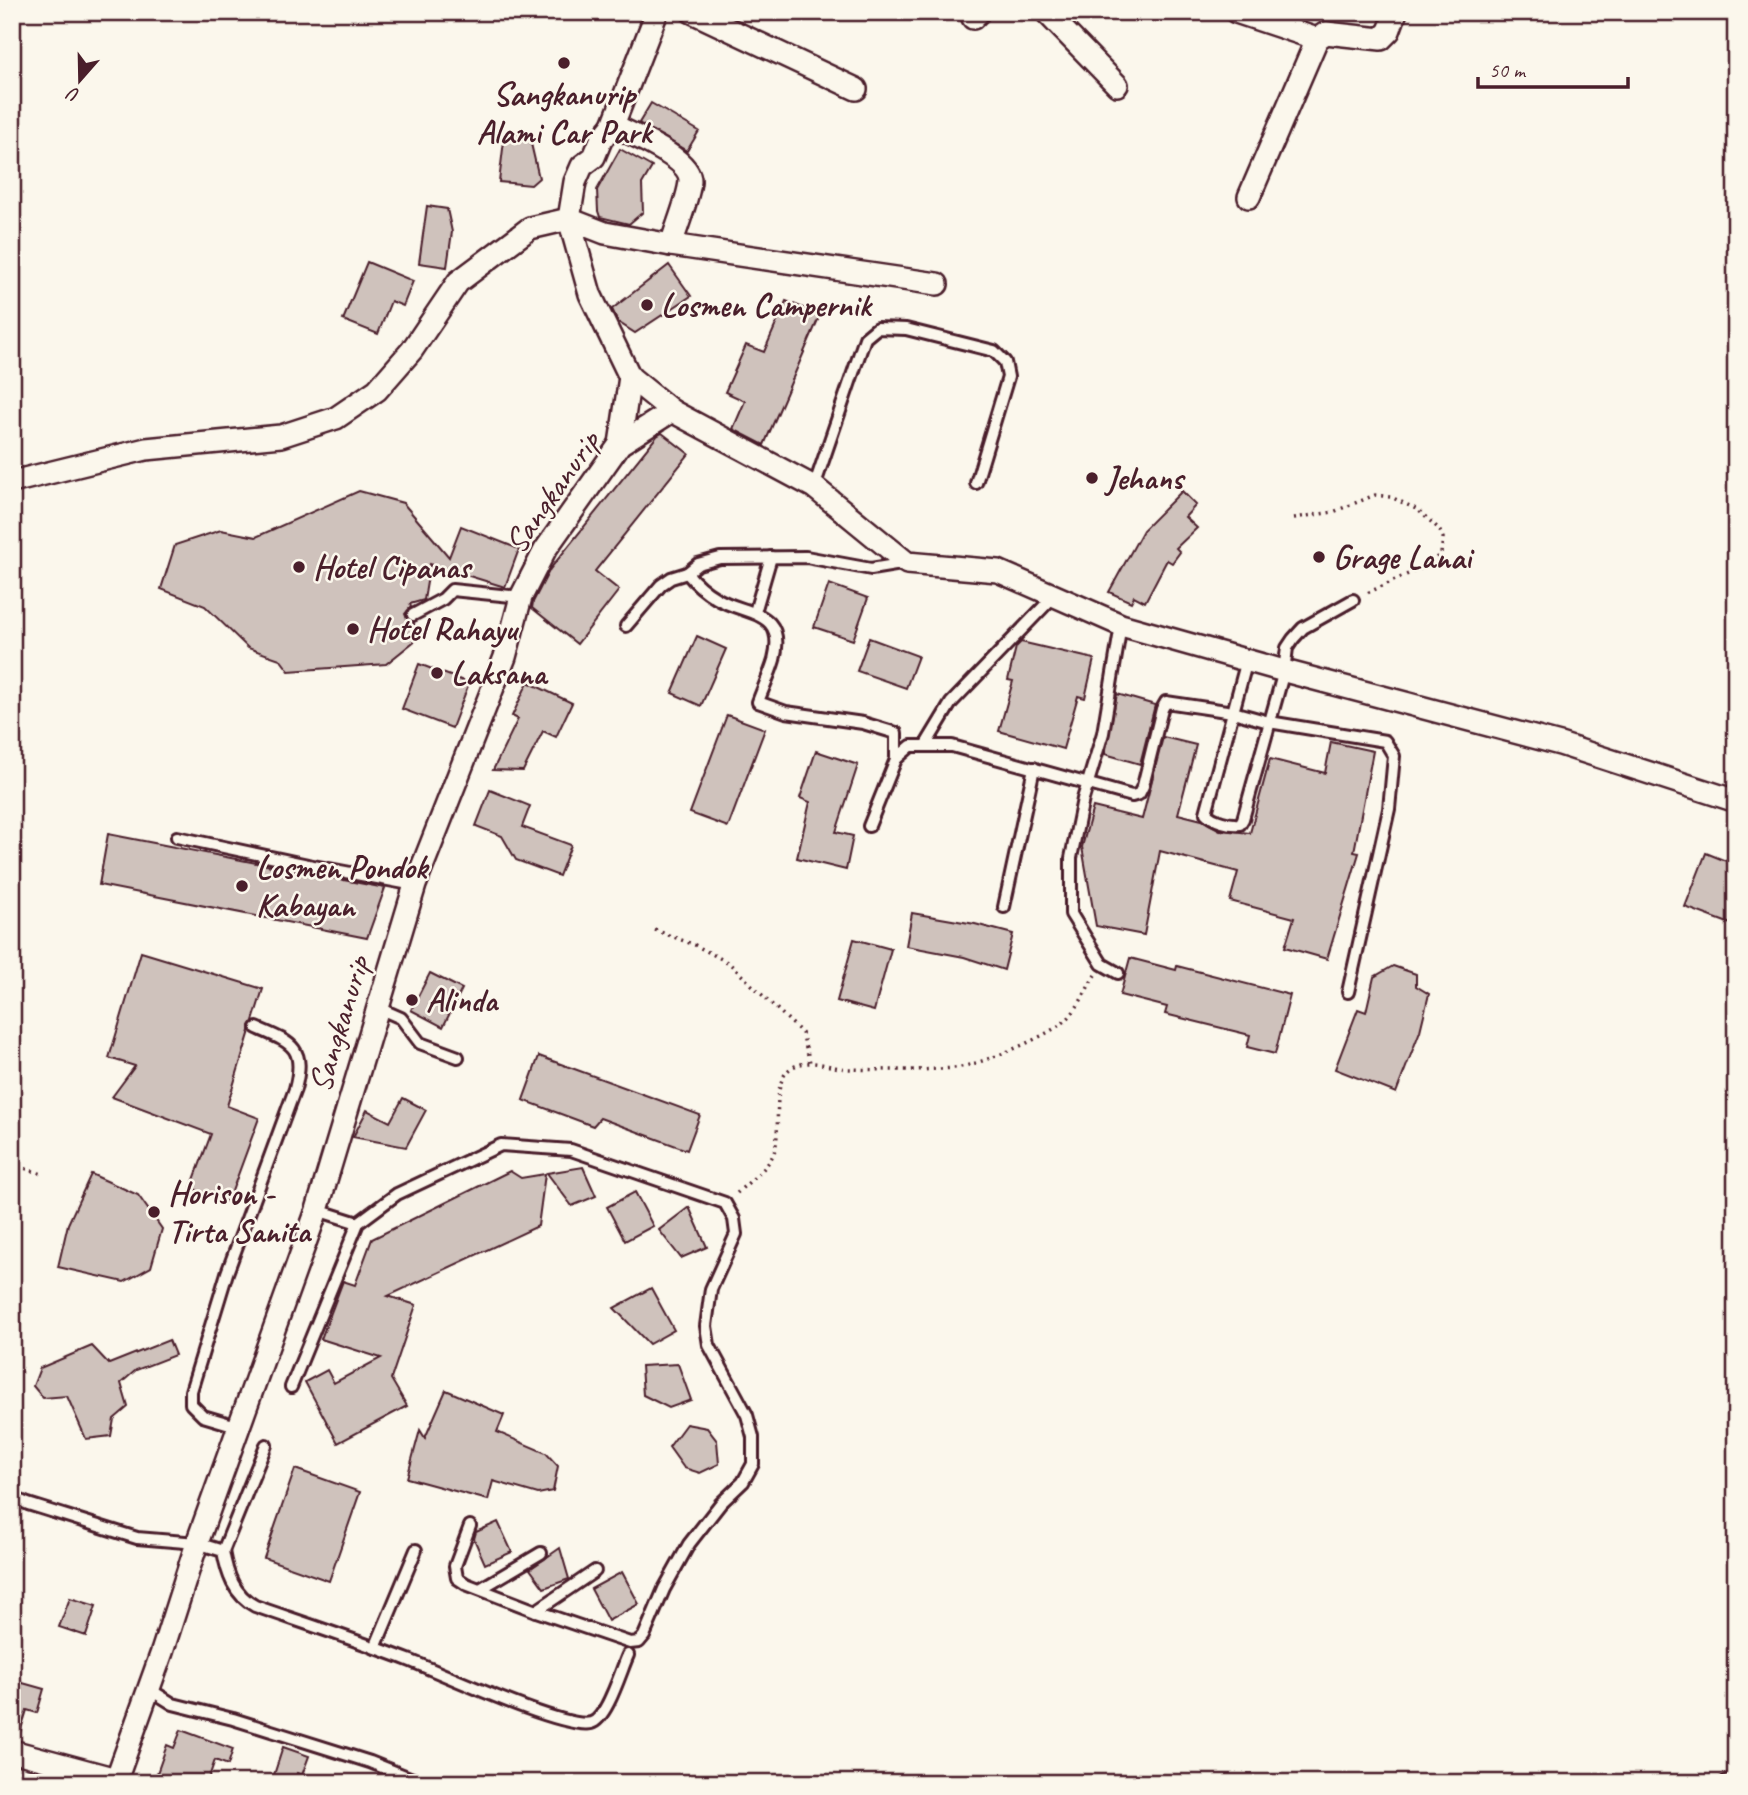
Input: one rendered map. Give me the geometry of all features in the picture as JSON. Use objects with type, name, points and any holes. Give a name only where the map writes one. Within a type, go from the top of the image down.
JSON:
[{"type":"street","points":[[657,12],[613,125],[601,141],[594,157],[582,166],[575,182],[569,219],[590,294],[630,377],[672,411],[814,487],[907,563],[998,571],[1121,625],[1560,744],[1736,801]]},
{"type":"street","points":[[692,12],[856,89]]},
{"type":"street","points":[[1046,12],[1117,85]]},
{"type":"street","points":[[1236,12],[1317,39]]},
{"type":"street","points":[[1249,197],[1317,39],[1326,33],[1381,39],[1389,31],[1396,12]]},
{"type":"street","points":[[613,125],[672,156],[686,167],[690,180],[671,245]]},
{"type":"street","points":[[12,482],[146,449],[281,436],[336,418],[377,390],[412,349],[458,282],[530,228],[569,219],[606,233],[671,245],[937,284]]},
{"type":"street","points":[[620,444],[630,377]]},
{"type":"street","name":"Sangkanurip","points":[[116,1781],[197,1543],[317,1210],[376,1007],[415,885],[505,657],[521,597],[545,550],[620,444],[672,411]]},
{"type":"street","points":[[12,1751],[116,1781]]},
{"type":"lane","points":[[814,487],[865,338],[877,328],[906,329],[993,351],[1005,362],[1008,377],[976,483]]},
{"type":"lane","points":[[755,612],[771,557]]},
{"type":"lane","points":[[626,626],[661,585],[671,578],[687,573],[698,564],[720,558],[806,557],[871,569],[907,563]]},
{"type":"lane","points":[[687,573],[698,587],[716,599],[766,617],[776,633],[774,659],[758,702],[786,712],[863,723],[896,733],[896,759],[869,826]]},
{"type":"lane","points":[[413,615],[452,590],[521,597]]},
{"type":"lane","points":[[925,746],[951,703],[1054,596]]},
{"type":"lane","points":[[1247,660],[1206,813],[1214,819],[1236,825],[1243,819],[1284,671],[1287,648],[1304,628],[1353,600]]},
{"type":"lane","points":[[1118,973],[1102,964],[1071,914],[1071,858],[1111,694],[1121,625]]},
{"type":"lane","points":[[896,759],[911,746],[952,746],[1132,796],[1139,794],[1166,702],[1385,741],[1394,756],[1390,809],[1348,992]]},
{"type":"lane","points":[[1004,907],[1034,768]]},
{"type":"lane","points":[[177,836],[415,885]]},
{"type":"lane","points":[[376,1007],[401,1018],[420,1043],[458,1056]]},
{"type":"lane","points":[[240,1427],[203,1416],[191,1404],[191,1391],[227,1273],[300,1071],[297,1056],[288,1041],[257,1028]]},
{"type":"lane","points":[[291,1387],[358,1223],[397,1194],[501,1145],[571,1150],[725,1203],[734,1219],[736,1234],[711,1289],[706,1326],[709,1345],[747,1415],[753,1437],[753,1464],[743,1482],[721,1503],[689,1544],[664,1590],[644,1636],[639,1642],[630,1643],[536,1611],[457,1578],[455,1566],[470,1526]]},
{"type":"lane","points":[[317,1210],[358,1223]]},
{"type":"lane","points":[[266,1445],[223,1551],[229,1574],[242,1599],[575,1724],[593,1723],[603,1714],[628,1655]]},
{"type":"lane","points":[[12,1497],[137,1538],[197,1543],[223,1551]]},
{"type":"lane","points":[[375,1648],[416,1550]]},
{"type":"lane","points":[[481,1589],[541,1553]]},
{"type":"lane","points":[[536,1611],[595,1571]]},
{"type":"lane","points":[[149,1689],[173,1704],[233,1719],[370,1762],[422,1783]]},
{"type":"lane","points":[[1724,1783],[1736,1778]]},
{"type":"path","points":[[1294,517],[1333,512],[1375,495],[1391,498],[1418,510],[1439,529],[1443,538],[1441,553],[1430,564],[1353,600]]},
{"type":"path","points":[[655,930],[695,945],[729,963],[802,1033],[810,1062]]},
{"type":"path","points":[[725,1203],[768,1165],[776,1145],[778,1090],[785,1074],[794,1066],[810,1062],[845,1069],[958,1068],[1030,1043],[1069,1018],[1102,964]]},
{"type":"path","points":[[12,1164],[45,1175]]},
{"type":"building","points":[[651,103],[699,131],[687,151],[639,123]]},
{"type":"building","points":[[505,132],[529,135],[539,178],[531,185],[499,182]]},
{"type":"building","points":[[620,149],[652,167],[642,184],[643,212],[629,224],[600,217],[598,211],[597,190]]},
{"type":"building","points":[[427,206],[447,209],[452,232],[447,267],[419,263]]},
{"type":"building","points":[[367,262],[413,281],[403,306],[391,301],[378,334],[343,320]]},
{"type":"building","name":"Losmen Campernik","points":[[669,265],[691,296],[635,333],[618,322],[612,309]]},
{"type":"building","points":[[786,301],[820,315],[764,445],[733,429],[745,401],[725,392],[746,345],[764,352]]},
{"type":"building","points":[[662,433],[689,454],[595,571],[619,590],[577,644],[532,608],[533,602],[550,569]]},
{"type":"building","name":"Hotel Cipanas","points":[[359,491],[403,503],[449,557],[461,526],[519,549],[505,587],[430,564],[424,600],[410,604],[411,607],[405,614],[408,621],[414,623],[417,639],[386,664],[289,671],[280,659],[248,648],[205,606],[161,589],[175,545],[221,530],[256,537]]},
{"type":"building","points":[[1182,491],[1196,505],[1185,517],[1197,528],[1176,548],[1180,552],[1172,563],[1167,560],[1145,602],[1134,596],[1131,602],[1109,592],[1143,530]]},
{"type":"building","points":[[829,584],[868,598],[853,640],[814,627]]},
{"type":"building","points":[[697,636],[726,649],[701,706],[672,693]]},
{"type":"building","points":[[869,638],[918,656],[906,688],[857,671]]},
{"type":"building","points":[[1021,642],[1094,659],[1085,698],[1078,696],[1063,749],[999,731],[1013,681],[1008,680],[1016,647]]},
{"type":"building","points":[[419,664],[469,683],[452,728],[402,709]]},
{"type":"building","points":[[528,682],[572,703],[556,737],[543,731],[523,771],[493,770],[518,719],[512,716]]},
{"type":"building","points":[[1117,694],[1155,705],[1140,764],[1105,754]]},
{"type":"building","points":[[727,715],[765,729],[728,827],[690,813]]},
{"type":"building","points":[[1163,737],[1196,745],[1178,814],[1202,820],[1220,830],[1250,833],[1270,759],[1325,773],[1331,742],[1373,751],[1354,852],[1359,853],[1327,959],[1285,947],[1294,918],[1230,901],[1238,872],[1160,851],[1144,935],[1096,926],[1082,847],[1093,807],[1142,819]]},
{"type":"building","points":[[816,751],[858,765],[836,832],[853,836],[846,870],[797,858],[810,802],[800,798]]},
{"type":"building","points":[[490,790],[530,806],[522,827],[571,845],[559,876],[516,860],[502,836],[476,826]]},
{"type":"building","name":"Losmen Pondok Kabayan","points":[[108,834],[385,888],[367,938],[99,885]]},
{"type":"building","points":[[1706,853],[1736,865],[1736,926],[1685,907]]},
{"type":"building","points":[[912,913],[1013,934],[1004,970],[964,957],[906,946]]},
{"type":"building","points":[[854,939],[891,949],[874,1011],[837,1001]]},
{"type":"building","points":[[141,952],[263,989],[227,1106],[259,1118],[228,1202],[191,1188],[211,1134],[112,1097],[135,1066],[109,1058]]},
{"type":"building","points":[[1130,958],[1176,970],[1177,966],[1290,995],[1275,1054],[1247,1047],[1250,1035],[1165,1014],[1167,1007],[1120,995]]},
{"type":"building","points":[[1393,966],[1416,974],[1416,986],[1429,994],[1420,1031],[1396,1093],[1335,1069],[1358,1009],[1366,1012],[1374,977]]},
{"type":"building","points":[[430,973],[462,989],[443,1027],[411,1010]]},
{"type":"building","points":[[539,1056],[700,1115],[687,1150],[600,1118],[593,1126],[523,1100]]},
{"type":"building","points":[[403,1098],[426,1110],[406,1147],[353,1137],[367,1110],[390,1122]]},
{"type":"building","points":[[583,1167],[596,1196],[572,1206],[547,1173]]},
{"type":"building","points":[[510,1171],[521,1178],[545,1174],[538,1226],[388,1296],[416,1305],[391,1379],[407,1406],[338,1443],[305,1382],[327,1370],[334,1383],[381,1358],[321,1339],[343,1281],[355,1285],[372,1239]]},
{"type":"building","points":[[91,1174],[138,1195],[162,1229],[151,1267],[124,1282],[58,1267],[68,1224]]},
{"type":"building","points":[[635,1192],[653,1226],[625,1241],[607,1207]]},
{"type":"building","points":[[689,1207],[707,1247],[681,1258],[659,1230]]},
{"type":"building","points":[[651,1288],[674,1330],[649,1344],[614,1308]]},
{"type":"building","points":[[169,1340],[175,1355],[136,1370],[121,1383],[128,1407],[114,1419],[111,1436],[86,1439],[67,1396],[43,1398],[33,1386],[40,1368],[92,1346],[109,1364]]},
{"type":"building","points":[[678,1364],[691,1400],[669,1408],[643,1395],[641,1366]]},
{"type":"building","points":[[446,1390],[504,1415],[497,1432],[546,1453],[558,1466],[553,1491],[538,1494],[493,1481],[488,1500],[407,1478],[420,1430],[425,1438]]},
{"type":"building","points":[[686,1424],[707,1428],[717,1441],[719,1464],[700,1473],[684,1468],[669,1447]]},
{"type":"building","points":[[295,1469],[360,1492],[329,1581],[264,1558]]},
{"type":"building","points":[[498,1522],[512,1552],[485,1564],[474,1539],[476,1532]]},
{"type":"building","points":[[560,1548],[569,1579],[544,1588],[530,1569]]},
{"type":"building","points":[[622,1572],[639,1604],[608,1621],[591,1589]]},
{"type":"building","points":[[70,1598],[96,1606],[86,1636],[59,1627]]},
{"type":"building","points":[[12,1680],[44,1689],[37,1713],[27,1710],[18,1739],[12,1738]]},
{"type":"building","points":[[181,1730],[233,1749],[228,1765],[215,1760],[207,1783],[164,1783],[155,1779],[167,1745],[174,1748]]},
{"type":"building","points":[[283,1747],[309,1756],[302,1775],[297,1773],[294,1783],[273,1778]]},
{"type":"place","name":"Sangkanurip Alami Car Park","points":[[564,63]]},
{"type":"place","name":"Losmen Campernik","points":[[647,305]]},
{"type":"place","name":"Jehans","points":[[1092,478]]},
{"type":"place","name":"Grage Lanai","points":[[1319,557]]},
{"type":"place","name":"Hotel Cipanas","points":[[299,567]]},
{"type":"place","name":"Hotel Rahayu","points":[[353,629]]},
{"type":"place","name":"Laksana","points":[[437,673]]},
{"type":"place","name":"Losmen Pondok Kabayan","points":[[242,886]]},
{"type":"place","name":"Alinda","points":[[412,1000]]},
{"type":"place","name":"Horison - Tirta Sanita","points":[[154,1212]]}]
